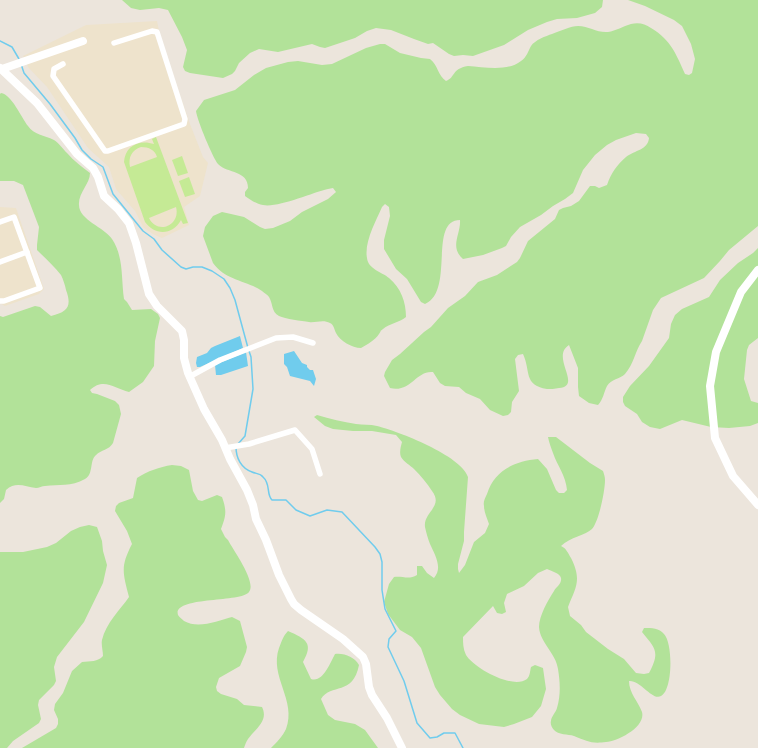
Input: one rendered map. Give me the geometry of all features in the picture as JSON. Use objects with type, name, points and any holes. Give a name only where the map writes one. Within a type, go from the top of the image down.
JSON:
[{"type":"street","points":[[63,64],[54,69],[53,76],[105,151],[184,124],[185,119],[157,32],[152,30],[114,43]]},
{"type":"street","points":[[1,69],[83,41]]},
{"type":"street","points":[[1,69],[37,103],[77,154],[93,168],[98,177],[104,196],[118,209],[129,223],[136,243],[149,294],[160,310],[182,331],[184,340],[184,363],[189,377],[204,409],[247,490],[253,505],[256,519],[266,540],[279,575],[294,604],[343,639],[363,656],[372,695],[387,718],[402,748]]},
{"type":"street","points":[[0,222],[14,217],[40,288],[4,301],[0,301]]},
{"type":"street","points":[[0,262],[27,252]]},
{"type":"street","points":[[758,270],[741,292],[716,352],[710,386],[715,438],[733,476],[758,505]]},
{"type":"street","points":[[189,377],[220,360],[276,338],[293,337],[313,343]]},
{"type":"street","points":[[226,448],[249,444],[295,430],[312,449],[320,474]]},
{"type":"shaded area","points":[[157,21],[161,40],[190,124],[203,157],[208,163],[200,196],[184,207],[189,225],[162,238],[143,227],[135,211],[116,189],[109,167],[88,148],[47,87],[28,67],[23,56],[86,25]]},
{"type":"shaded area","points":[[0,207],[16,208],[44,289],[39,294],[5,306],[0,303]]},
{"type":"green space","points":[[122,0],[603,0],[602,7],[595,13],[577,18],[557,19],[547,22],[528,30],[504,45],[473,56],[454,56],[433,43],[428,44],[391,30],[376,28],[355,38],[325,48],[312,44],[278,52],[259,49],[250,53],[239,63],[232,74],[223,78],[185,71],[183,67],[187,50],[168,10],[159,8],[140,10],[131,8]]},
{"type":"green space","points":[[628,0],[758,0],[758,226],[729,250],[704,278],[661,298],[653,310],[642,341],[628,370],[623,376],[613,380],[609,384],[598,405],[589,403],[579,396],[578,368],[569,345],[564,350],[563,356],[568,382],[566,386],[557,388],[547,389],[534,384],[529,376],[523,354],[518,355],[515,359],[519,391],[512,402],[511,412],[508,415],[503,416],[490,410],[480,399],[466,393],[459,387],[445,386],[440,383],[433,372],[422,374],[408,385],[397,389],[390,388],[384,376],[392,360],[431,327],[448,308],[465,296],[478,282],[497,275],[517,262],[528,241],[555,219],[559,210],[571,206],[579,201],[590,186],[599,188],[607,185],[617,166],[626,157],[646,145],[649,138],[646,134],[636,133],[607,145],[595,155],[583,170],[573,193],[541,215],[520,227],[511,237],[506,246],[502,248],[483,255],[463,259],[457,250],[456,245],[460,220],[451,223],[445,231],[439,285],[434,297],[425,304],[421,302],[407,279],[396,269],[384,249],[384,240],[390,216],[389,207],[385,204],[382,207],[374,225],[367,245],[367,258],[368,262],[373,268],[389,278],[397,286],[404,301],[406,317],[381,330],[373,340],[361,348],[354,347],[343,341],[330,323],[322,321],[309,322],[279,316],[272,307],[270,299],[267,295],[256,287],[230,277],[218,269],[213,263],[203,236],[205,227],[213,216],[222,212],[244,217],[265,229],[273,228],[290,221],[302,212],[328,199],[336,192],[333,188],[286,202],[269,205],[258,204],[245,196],[245,192],[248,188],[245,178],[218,164],[206,139],[196,111],[204,100],[235,90],[254,75],[266,68],[298,61],[322,65],[332,64],[366,48],[380,44],[385,44],[400,53],[430,59],[435,64],[443,79],[446,81],[456,71],[463,67],[509,67],[525,58],[531,46],[538,40],[565,29],[578,26],[608,32],[634,23],[646,25],[663,37],[672,48],[685,74],[689,75],[692,73],[695,59],[691,44],[682,26],[674,20],[645,6]]},
{"type":"green space","points":[[1,93],[13,102],[30,129],[56,141],[72,159],[90,173],[88,181],[80,196],[80,210],[87,219],[112,239],[116,246],[119,253],[124,299],[132,310],[151,309],[158,314],[160,318],[155,341],[154,366],[143,382],[129,392],[105,384],[95,386],[90,390],[92,393],[115,401],[119,405],[121,414],[113,443],[98,453],[94,458],[88,477],[80,482],[70,484],[36,488],[21,485],[13,486],[6,490],[4,499],[0,503],[0,316],[3,317],[35,306],[40,307],[51,316],[65,310],[69,300],[61,275],[37,250],[39,227],[23,185],[14,181],[0,181]]},
{"type":"green space","points":[[156,137],[188,223],[183,224],[181,220],[173,229],[164,232],[154,230],[145,222],[124,162],[125,156],[130,148],[143,142],[154,144],[152,139]],"holes":[[[141,147],[151,149],[155,152],[157,157],[130,167],[131,154]],[[176,207],[177,214],[175,219],[167,226],[157,226],[149,218]]]},
{"type":"green space","points":[[182,156],[188,173],[178,176],[172,160]]},
{"type":"green space","points":[[189,177],[195,194],[185,197],[179,181]]},
{"type":"green space","points":[[758,248],[758,338],[749,345],[747,350],[744,379],[751,401],[758,403],[758,423],[750,426],[729,428],[711,427],[682,420],[660,429],[650,427],[642,422],[637,414],[625,406],[623,397],[630,386],[649,366],[669,338],[671,324],[675,315],[682,309],[709,297],[720,280],[738,263]]},
{"type":"green space","points":[[317,415],[351,423],[374,425],[399,433],[442,453],[463,469],[468,477],[464,541],[458,564],[459,573],[465,565],[474,542],[485,533],[489,524],[484,510],[484,502],[490,486],[500,473],[521,462],[538,459],[547,469],[556,490],[559,493],[564,493],[567,490],[565,480],[548,437],[556,437],[603,471],[605,479],[604,491],[595,525],[589,531],[569,540],[561,546],[566,549],[571,558],[577,578],[577,583],[568,607],[570,616],[581,625],[586,632],[624,659],[636,673],[649,673],[655,660],[655,651],[651,643],[642,632],[644,628],[658,629],[667,639],[670,656],[670,676],[665,692],[661,696],[654,696],[638,684],[629,681],[632,693],[642,712],[642,718],[636,728],[617,739],[596,743],[589,742],[572,735],[558,733],[552,727],[551,719],[556,710],[559,698],[559,674],[557,663],[540,633],[539,623],[544,608],[560,584],[561,578],[555,572],[547,569],[538,573],[524,586],[507,594],[504,603],[506,612],[502,614],[497,613],[493,606],[463,637],[464,650],[470,660],[485,671],[504,680],[521,682],[528,678],[531,667],[535,665],[543,668],[546,689],[541,706],[532,717],[504,727],[479,724],[460,715],[452,709],[435,687],[421,648],[412,637],[400,630],[388,614],[384,602],[389,584],[394,577],[409,578],[417,575],[417,566],[422,566],[427,573],[434,578],[437,574],[438,566],[436,557],[429,542],[425,527],[427,517],[435,505],[435,497],[421,477],[401,457],[400,451],[402,442],[396,435],[372,431],[333,429],[325,426],[314,417]]},
{"type":"green space","points":[[172,465],[181,466],[189,470],[193,491],[198,500],[202,501],[217,495],[222,497],[225,506],[225,513],[221,529],[243,566],[250,581],[251,587],[249,592],[234,598],[196,602],[185,605],[179,609],[178,615],[184,621],[195,624],[208,624],[232,617],[240,621],[247,647],[246,652],[240,666],[219,678],[216,687],[217,691],[221,694],[237,699],[244,705],[262,707],[264,716],[262,721],[246,742],[244,748],[22,748],[56,728],[58,719],[54,710],[55,704],[63,693],[72,671],[82,662],[96,660],[103,656],[102,642],[104,634],[110,622],[129,597],[124,576],[124,565],[132,544],[127,531],[115,511],[116,506],[119,503],[133,498],[137,478],[145,473]]},
{"type":"green space","points":[[89,525],[97,527],[102,541],[107,565],[103,583],[84,622],[57,657],[54,667],[56,681],[39,700],[38,705],[41,719],[39,723],[13,741],[7,748],[0,748],[0,552],[23,552],[47,547],[56,543],[71,531]]},
{"type":"green space","points":[[288,631],[304,639],[308,646],[303,662],[311,679],[319,678],[323,675],[335,654],[349,656],[357,662],[359,665],[356,675],[352,681],[342,688],[330,691],[321,699],[328,715],[335,720],[355,724],[365,730],[378,748],[271,748],[285,732],[288,718],[286,698],[277,669],[277,659],[279,648]]},
{"type":"water","points":[[240,336],[243,348],[197,367],[197,357],[207,353],[215,346]]},
{"type":"water","points":[[294,351],[302,363],[307,365],[310,370],[313,370],[316,379],[314,386],[310,381],[290,376],[287,367],[284,364],[284,354]]},
{"type":"water","points":[[246,352],[248,366],[221,375],[216,375],[215,365]]},
{"type":"waterway","points":[[0,41],[12,47],[19,59]]},
{"type":"waterway","points":[[21,64],[24,73],[50,104],[82,150],[91,159],[103,167],[113,194],[143,231],[154,239],[162,250],[181,267],[186,269],[202,267],[212,271],[224,279],[235,300],[248,348]]},
{"type":"waterway","points":[[238,444],[245,436],[253,389],[251,357],[249,351]]},
{"type":"waterway","points":[[236,447],[238,459],[242,465],[253,473],[261,475],[265,480],[268,486],[270,498],[272,500],[286,500],[296,510],[310,516],[327,510],[342,512],[375,547],[380,554],[382,562],[382,590],[385,609],[396,631],[389,639],[388,647],[404,681],[417,723],[430,738],[437,737],[444,733],[455,733],[463,748]]}]
